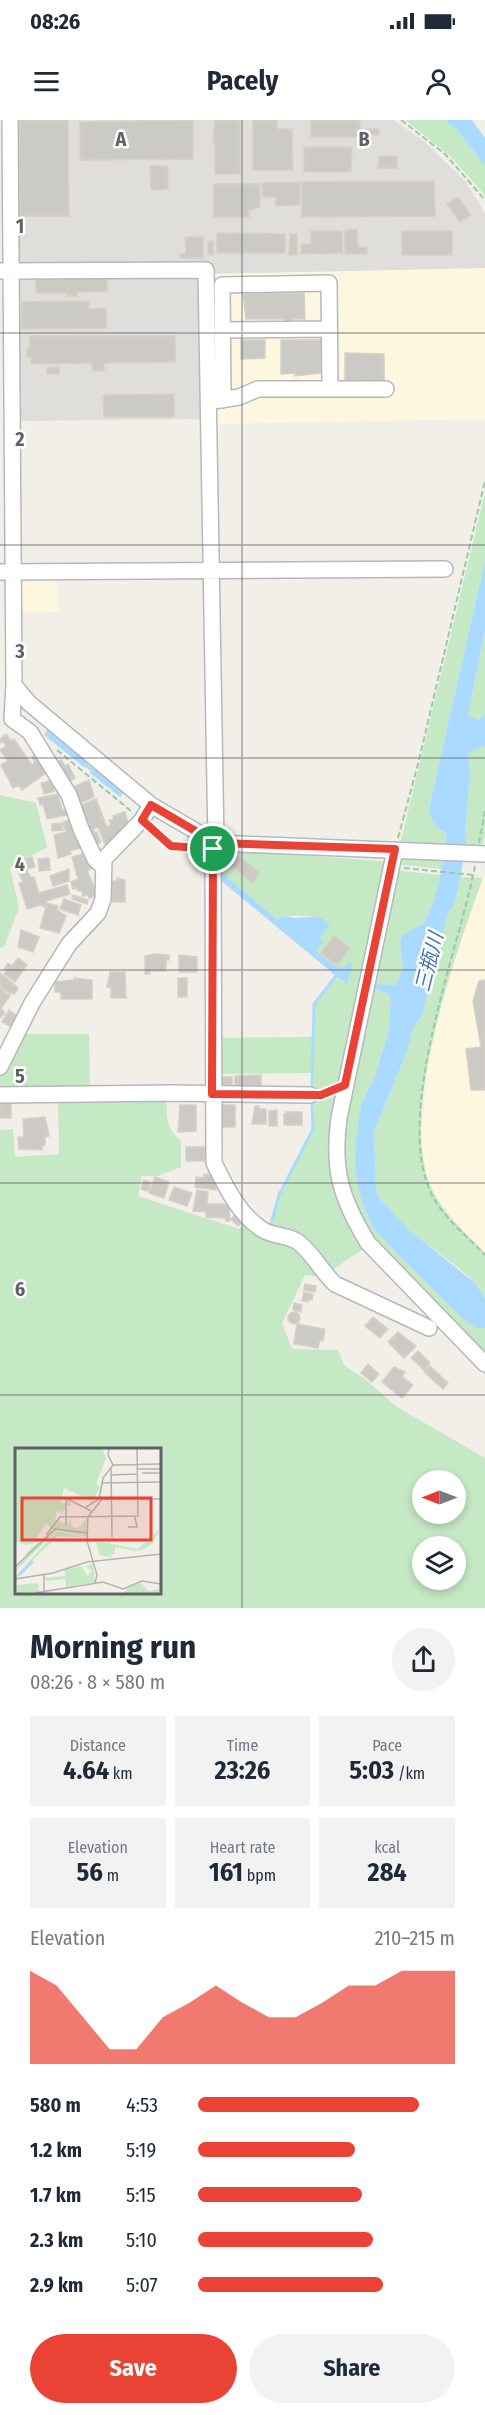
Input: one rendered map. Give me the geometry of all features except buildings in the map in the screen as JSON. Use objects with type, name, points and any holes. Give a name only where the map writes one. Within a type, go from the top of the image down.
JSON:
[{"type":"street","points":[[10,120],[6,271],[7,572],[14,685],[6,723],[30,732],[69,795],[81,829],[95,859],[102,866]]},
{"type":"street","points":[[6,271],[206,270],[215,401]]},
{"type":"street","points":[[330,389],[329,283],[222,285],[222,330],[215,401],[210,572],[214,846],[212,1094],[214,1163],[229,1194],[253,1223],[265,1231],[296,1241],[309,1252],[323,1273],[335,1284],[429,1328]]},
{"type":"street","points":[[222,330],[329,329]]},
{"type":"street","points":[[215,401],[239,397],[258,389],[386,389]]},
{"type":"street","points":[[7,572],[445,569]]},
{"type":"street","points":[[14,685],[29,703],[146,813],[214,846],[395,849],[478,854]]},
{"type":"street","points":[[0,1067],[32,1003],[69,944],[98,913],[103,899],[102,866],[104,859],[146,813]]},
{"type":"street","points":[[395,849],[345,1085],[336,1141],[341,1191],[355,1222],[368,1243],[485,1364]]},
{"type":"street","points":[[0,1095],[310,1095]]},
{"type":"path","points":[[401,120],[445,154],[485,200]]},
{"type":"path","points":[[395,849],[418,764],[485,481]]},
{"type":"path","points":[[51,746],[120,801],[146,813],[171,846],[214,846]]},
{"type":"path","points":[[485,811],[478,854],[453,946],[422,1086],[420,1140],[425,1176],[434,1197],[451,1220],[485,1255]]},
{"type":"path","points":[[391,866],[473,875]]},
{"type":"path","points":[[310,1095],[321,1095],[345,1085]]},
{"type":"shaded area","points":[[16,120],[394,120],[425,142],[466,182],[485,213],[485,268],[202,274],[201,419],[18,421]]},
{"type":"shaded area","points":[[485,268],[485,419],[214,424],[208,274]]},
{"type":"shaded area","points":[[19,576],[57,576],[58,612],[19,613]]},
{"type":"shaded area","points":[[485,877],[485,1253],[436,1197],[426,1175],[421,1135],[427,1069],[440,1011],[457,953]]},
{"type":"green space","points":[[405,120],[445,120],[458,131],[485,166],[485,195],[449,155]]},
{"type":"green space","points":[[485,493],[485,561],[428,811],[436,827],[446,833],[447,847],[400,845]]},
{"type":"green space","points":[[485,630],[485,713],[479,720],[468,717]]},
{"type":"green space","points":[[485,746],[483,845],[464,848],[470,772],[468,754]]},
{"type":"green space","points":[[0,795],[36,803],[47,847],[10,868],[19,908],[4,947],[0,948]]},
{"type":"green space","points":[[224,850],[381,861],[389,865],[333,1148],[366,1247],[331,1271],[270,1231],[281,1193],[314,1130],[314,1073],[215,1074],[215,1038],[314,1037],[315,1004],[336,977],[347,985],[342,969],[337,969],[315,951],[319,938],[319,916],[283,916],[279,921],[217,869]]},
{"type":"green space","points":[[396,856],[443,858],[442,869],[394,864]]},
{"type":"green space","points":[[393,870],[441,875],[437,894],[424,923],[402,935],[400,941],[403,968],[396,985],[376,984],[375,989],[388,994],[391,1000],[388,1034],[374,1078],[361,1104],[355,1170],[358,1187],[373,1227],[391,1248],[467,1323],[485,1328],[485,1375],[366,1236],[344,1188],[342,1125]]},
{"type":"green space","points":[[460,877],[483,878],[446,988],[435,1031],[426,1074],[421,1116],[422,1153],[430,1185],[440,1204],[454,1222],[485,1253],[485,1298],[475,1283],[461,1270],[409,1230],[379,1198],[376,1189],[374,1132],[408,1049],[413,1028],[422,1016],[448,912]]},
{"type":"green space","points":[[18,1034],[89,1034],[90,1092],[0,1093],[0,1071]]},
{"type":"green space","points":[[58,1097],[167,1098],[168,1122],[172,1132],[181,1141],[181,1167],[158,1176],[142,1176],[138,1196],[239,1229],[247,1221],[290,1241],[322,1277],[305,1275],[282,1323],[292,1349],[338,1350],[344,1365],[366,1380],[397,1407],[485,1458],[485,1608],[0,1608],[0,1130],[13,1129],[15,1157],[59,1154]]},
{"type":"water","points":[[445,120],[472,120],[485,138],[485,166],[458,131]]},
{"type":"water","points":[[485,561],[485,630],[468,716],[479,720],[485,713],[485,746],[468,754],[470,772],[464,848],[447,847],[446,833],[436,827],[428,812]]},
{"type":"water","points":[[48,729],[89,762],[85,768],[44,735]]},
{"type":"water","points":[[95,767],[124,791],[120,797],[90,773]]},
{"type":"water","points":[[217,869],[278,920],[283,916],[296,918],[318,916],[330,925],[320,938],[323,942],[316,951],[337,968],[339,966],[342,969],[350,962],[352,965],[347,985],[213,874]]},
{"type":"water","points":[[441,875],[460,877],[448,912],[422,1016],[413,1028],[408,1049],[374,1132],[376,1189],[379,1198],[409,1230],[475,1283],[485,1298],[485,1328],[467,1323],[391,1248],[373,1227],[363,1205],[355,1170],[361,1104],[374,1078],[388,1034],[391,1000],[388,994],[375,989],[376,984],[396,985],[403,968],[400,941],[402,935],[424,923],[437,894]]},
{"type":"waterway","points":[[83,763],[95,772]]},
{"type":"waterway","name":"三瓶川","points":[[444,902],[456,843]]},
{"type":"waterway","points":[[312,1090],[314,1004],[336,976]]},
{"type":"waterway","points":[[270,1227],[279,1195],[313,1129],[312,1101]]},
{"type":"route","points":[[151,805],[216,843],[395,849],[345,1085],[321,1095],[212,1094],[213,849],[171,846],[142,820],[151,805]]}]
